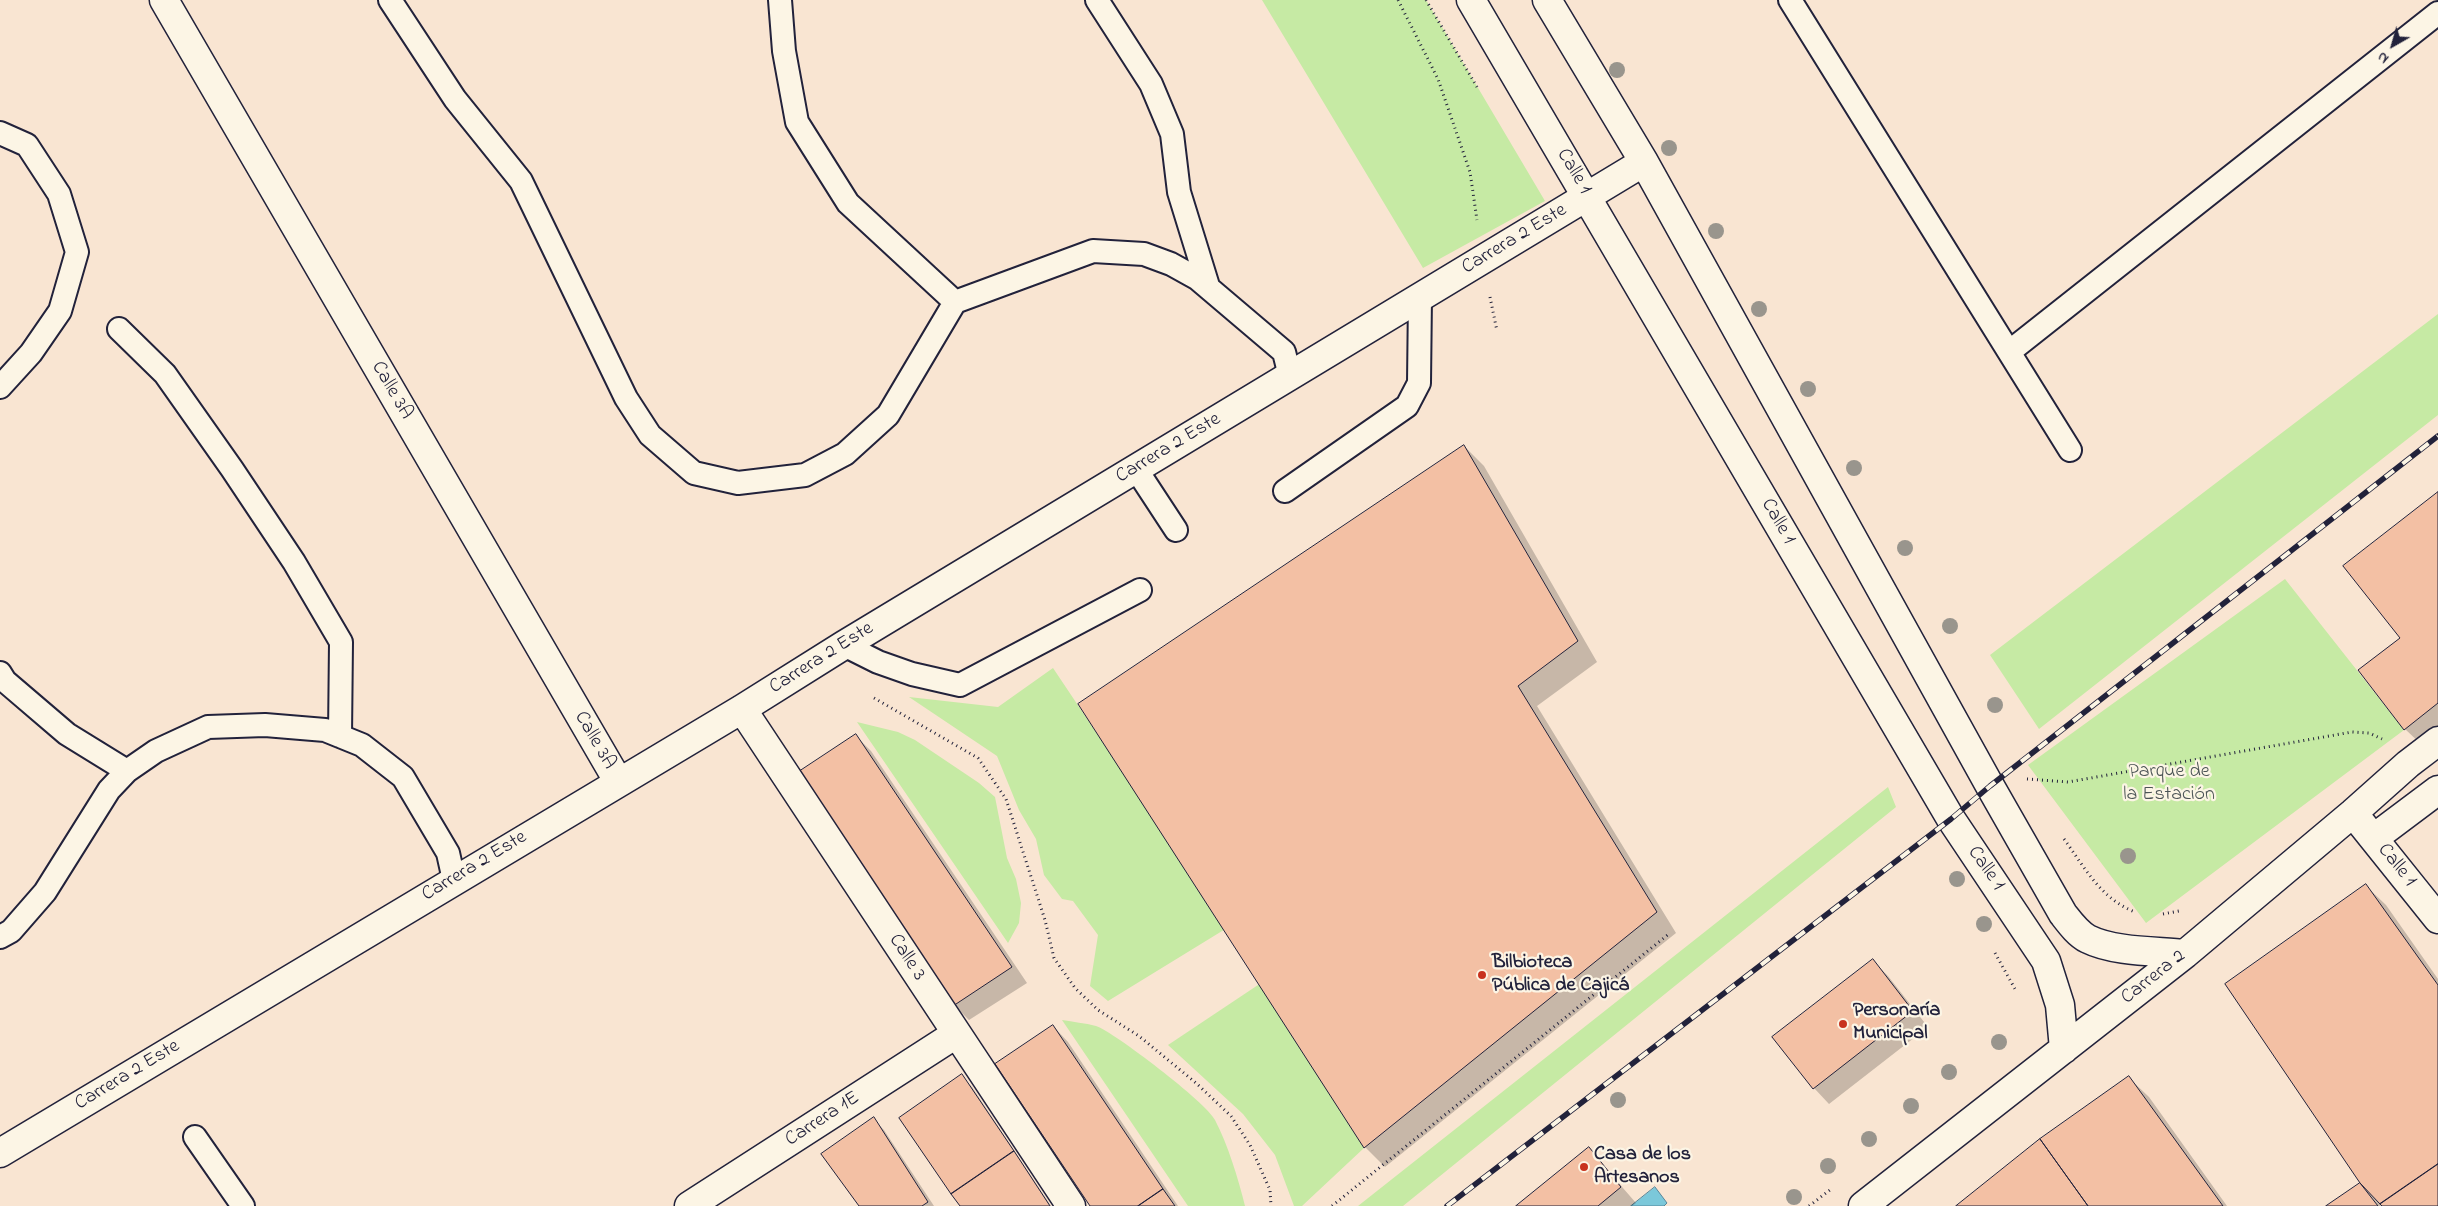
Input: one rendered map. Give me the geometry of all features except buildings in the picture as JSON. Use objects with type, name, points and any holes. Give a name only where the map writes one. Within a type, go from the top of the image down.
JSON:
[{"type":"street","name":"Calle 3A","points":[[164,0],[618,781]]},
{"type":"street","name":"Calle 1","points":[[1471,0],[1951,819],[2046,960],[2060,1006],[2064,1049]]},
{"type":"street","points":[[1547,0],[1644,162],[2063,914],[2088,939],[2125,949],[2185,954]]},
{"type":"street","name":"Carrera 2 Este","points":[[0,1153],[618,781],[742,709],[844,644],[1644,162]]},
{"type":"street","name":"Calle 3","points":[[742,709],[1071,1206]]},
{"type":"street","name":"Carrera 2","points":[[1862,1206],[2185,954],[2438,740]]},
{"type":"street","points":[[2374,838],[2438,790]]},
{"type":"street","name":"Calle 1","points":[[2353,813],[2438,919]]},
{"type":"street","name":"Carrera 1E","points":[[689,1206],[956,1034]]},
{"type":"lane","points":[[390,0],[455,99],[520,181],[626,398],[650,435],[694,473],[738,483],[805,474],[845,454],[888,415],[955,302],[1093,251],[1144,254],[1171,264],[1208,286],[1284,352],[1290,376]]},
{"type":"lane","points":[[780,0],[784,50],[797,122],[848,203],[955,302]]},
{"type":"lane","points":[[1097,0],[1151,84],[1172,134],[1179,192],[1208,286]]},
{"type":"lane","points":[[1790,0],[2070,450]]},
{"type":"lane","points":[[2009,352],[2438,13]]},
{"type":"lane","points":[[0,133],[27,145],[54,186],[59,194],[77,252],[60,311],[31,353],[0,387]]},
{"type":"lane","points":[[1285,491],[1407,406],[1419,383],[1420,297]]},
{"type":"lane","points":[[119,328],[165,374],[221,453],[294,562],[341,642],[340,736]]},
{"type":"lane","points":[[1136,469],[1176,530]]},
{"type":"lane","points":[[844,644],[878,662],[912,674],[960,685],[1140,590]]},
{"type":"lane","points":[[0,674],[5,681],[67,734],[126,771]]},
{"type":"lane","points":[[0,936],[11,931],[45,892],[109,790],[126,771],[156,752],[208,727],[265,725],[325,730],[362,745],[403,776],[448,853],[454,880]]},
{"type":"lane","points":[[194,1137],[243,1206]]},
{"type":"path","points":[[1398,0],[1438,79],[1470,172],[1483,259]]},
{"type":"path","points":[[870,696],[978,758],[1006,799],[1045,920],[1054,958],[1075,988],[1098,1010],[1139,1036],[1196,1083],[1231,1116],[1250,1145],[1270,1190],[1271,1206]]},
{"type":"path","points":[[2022,780],[2036,778],[2068,782],[2352,732],[2361,732],[2380,738],[2408,764]]},
{"type":"path","points":[[2062,837],[2103,893],[2118,905],[2143,914]]},
{"type":"path","points":[[2160,914],[2185,909]]},
{"type":"path","points":[[1332,1206],[1670,933]]},
{"type":"path","points":[[1990,945],[2020,997]]},
{"type":"path","points":[[1809,1206],[1832,1189]]},
{"type":"green space","points":[[1262,0],[1426,0],[1545,201],[1423,268]]},
{"type":"green space","points":[[2438,314],[2438,415],[2039,729],[1990,655]]},
{"type":"green space","name":"Parque de la Estación","points":[[2285,579],[2404,730],[2146,923],[2028,765]]},
{"type":"green space","points":[[1053,668],[1227,928],[1108,1001],[1090,986],[1098,935],[1073,901],[1062,899],[1044,875],[1036,839],[1019,810],[997,756],[909,697],[998,707]]},
{"type":"green space","points":[[857,722],[898,732],[915,740],[979,783],[995,797],[1007,858],[1016,879],[1021,903],[1019,923],[1008,943]]},
{"type":"green space","points":[[1888,787],[1896,807],[1403,1206],[1358,1206]]},
{"type":"green space","points":[[1261,983],[1364,1148],[1302,1206],[1294,1206],[1275,1155],[1243,1114],[1168,1045]]},
{"type":"green space","points":[[1062,1020],[1096,1026],[1106,1031],[1179,1084],[1208,1111],[1220,1130],[1236,1173],[1245,1206],[1188,1206]]},
{"type":"water","points":[[1655,1187],[1667,1203],[1664,1206],[1631,1206]]},
{"type":"railway","points":[[1447,1206],[1951,819],[1990,786],[2438,436]]},
{"type":"place","name":"Bilbioteca Pública de Cajicá","points":[[1482,975]]},
{"type":"place","name":"Personaría Municipal","points":[[1843,1024]]},
{"type":"place","name":"Casa de los Artesanos","points":[[1584,1167]]}]
